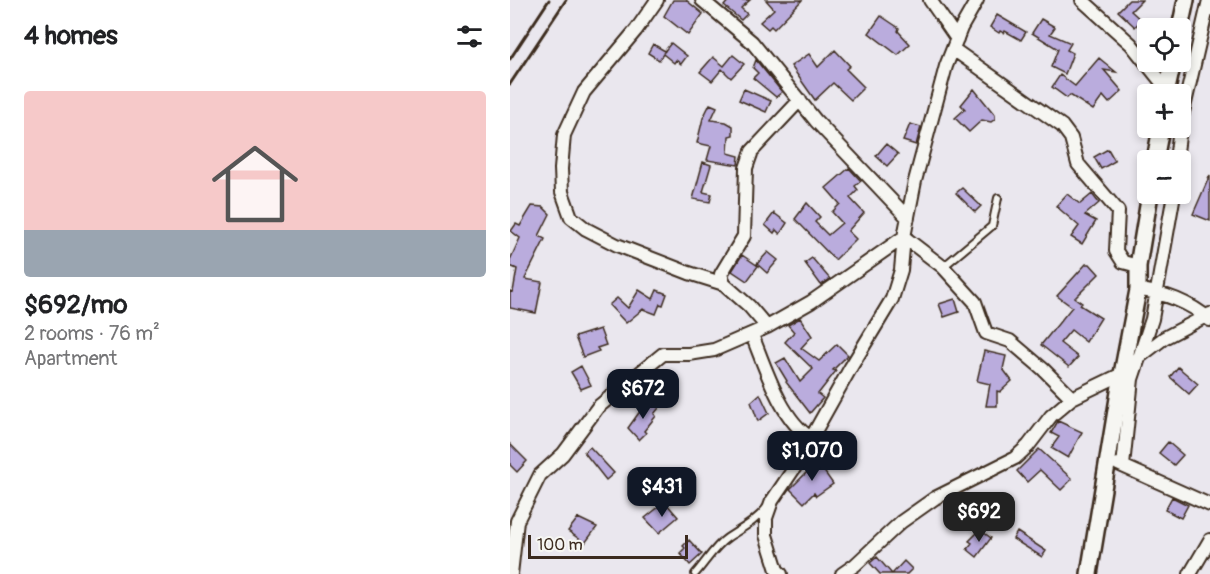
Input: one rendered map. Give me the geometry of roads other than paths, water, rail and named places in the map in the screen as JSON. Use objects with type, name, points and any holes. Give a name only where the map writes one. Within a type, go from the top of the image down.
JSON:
[{"type":"street","points":[[657,0],[636,30],[584,92],[564,135],[561,169],[562,192],[570,217],[586,229],[617,245],[724,284],[749,306],[767,327]]},
{"type":"street","points":[[702,0],[752,42],[816,121],[908,218]]},
{"type":"street","points":[[930,0],[955,44],[1062,126],[1071,138],[1078,164],[1118,211],[1116,251],[1124,262],[1138,266]]},
{"type":"street","points":[[781,574],[777,570],[766,535],[766,518],[772,501],[812,438],[892,299],[901,270],[904,237],[915,181],[946,66],[977,0]]},
{"type":"street","points":[[1082,0],[1131,44],[1161,84]]},
{"type":"street","points":[[1182,18],[1186,0]]},
{"type":"street","points":[[1190,84],[1209,1]]},
{"type":"street","points":[[724,284],[721,274],[744,236],[746,168],[752,151],[800,100]]},
{"type":"street","points":[[1089,574],[1138,290],[1138,266],[1148,204]]},
{"type":"street","points":[[1123,466],[1132,379],[1152,319],[1172,204]]},
{"type":"street","points":[[904,237],[944,267],[975,302],[986,333],[1010,341],[1072,398]]},
{"type":"street","points":[[511,574],[518,520],[540,476],[563,454],[598,407],[663,354],[688,354],[714,350],[752,335],[811,302],[904,237]]},
{"type":"street","points":[[1138,290],[1157,292],[1209,317]]},
{"type":"street","points":[[842,574],[855,565],[901,522],[936,498],[1015,458],[1028,446],[1051,416],[1072,398],[1122,374],[1164,338],[1209,317]]},
{"type":"street","points":[[752,335],[766,371],[787,413],[799,428],[812,438]]},
{"type":"street","points":[[1107,460],[1210,505]]},
{"type":"street","points":[[1190,574],[1210,540]]},
{"type":"lane","points":[[944,267],[992,226],[998,198]]},
{"type":"lane","points":[[695,574],[726,539],[759,517],[772,501]]},
{"type":"railway","points":[[510,59],[549,0]]},
{"type":"railway","points":[[510,84],[566,0]]}]
